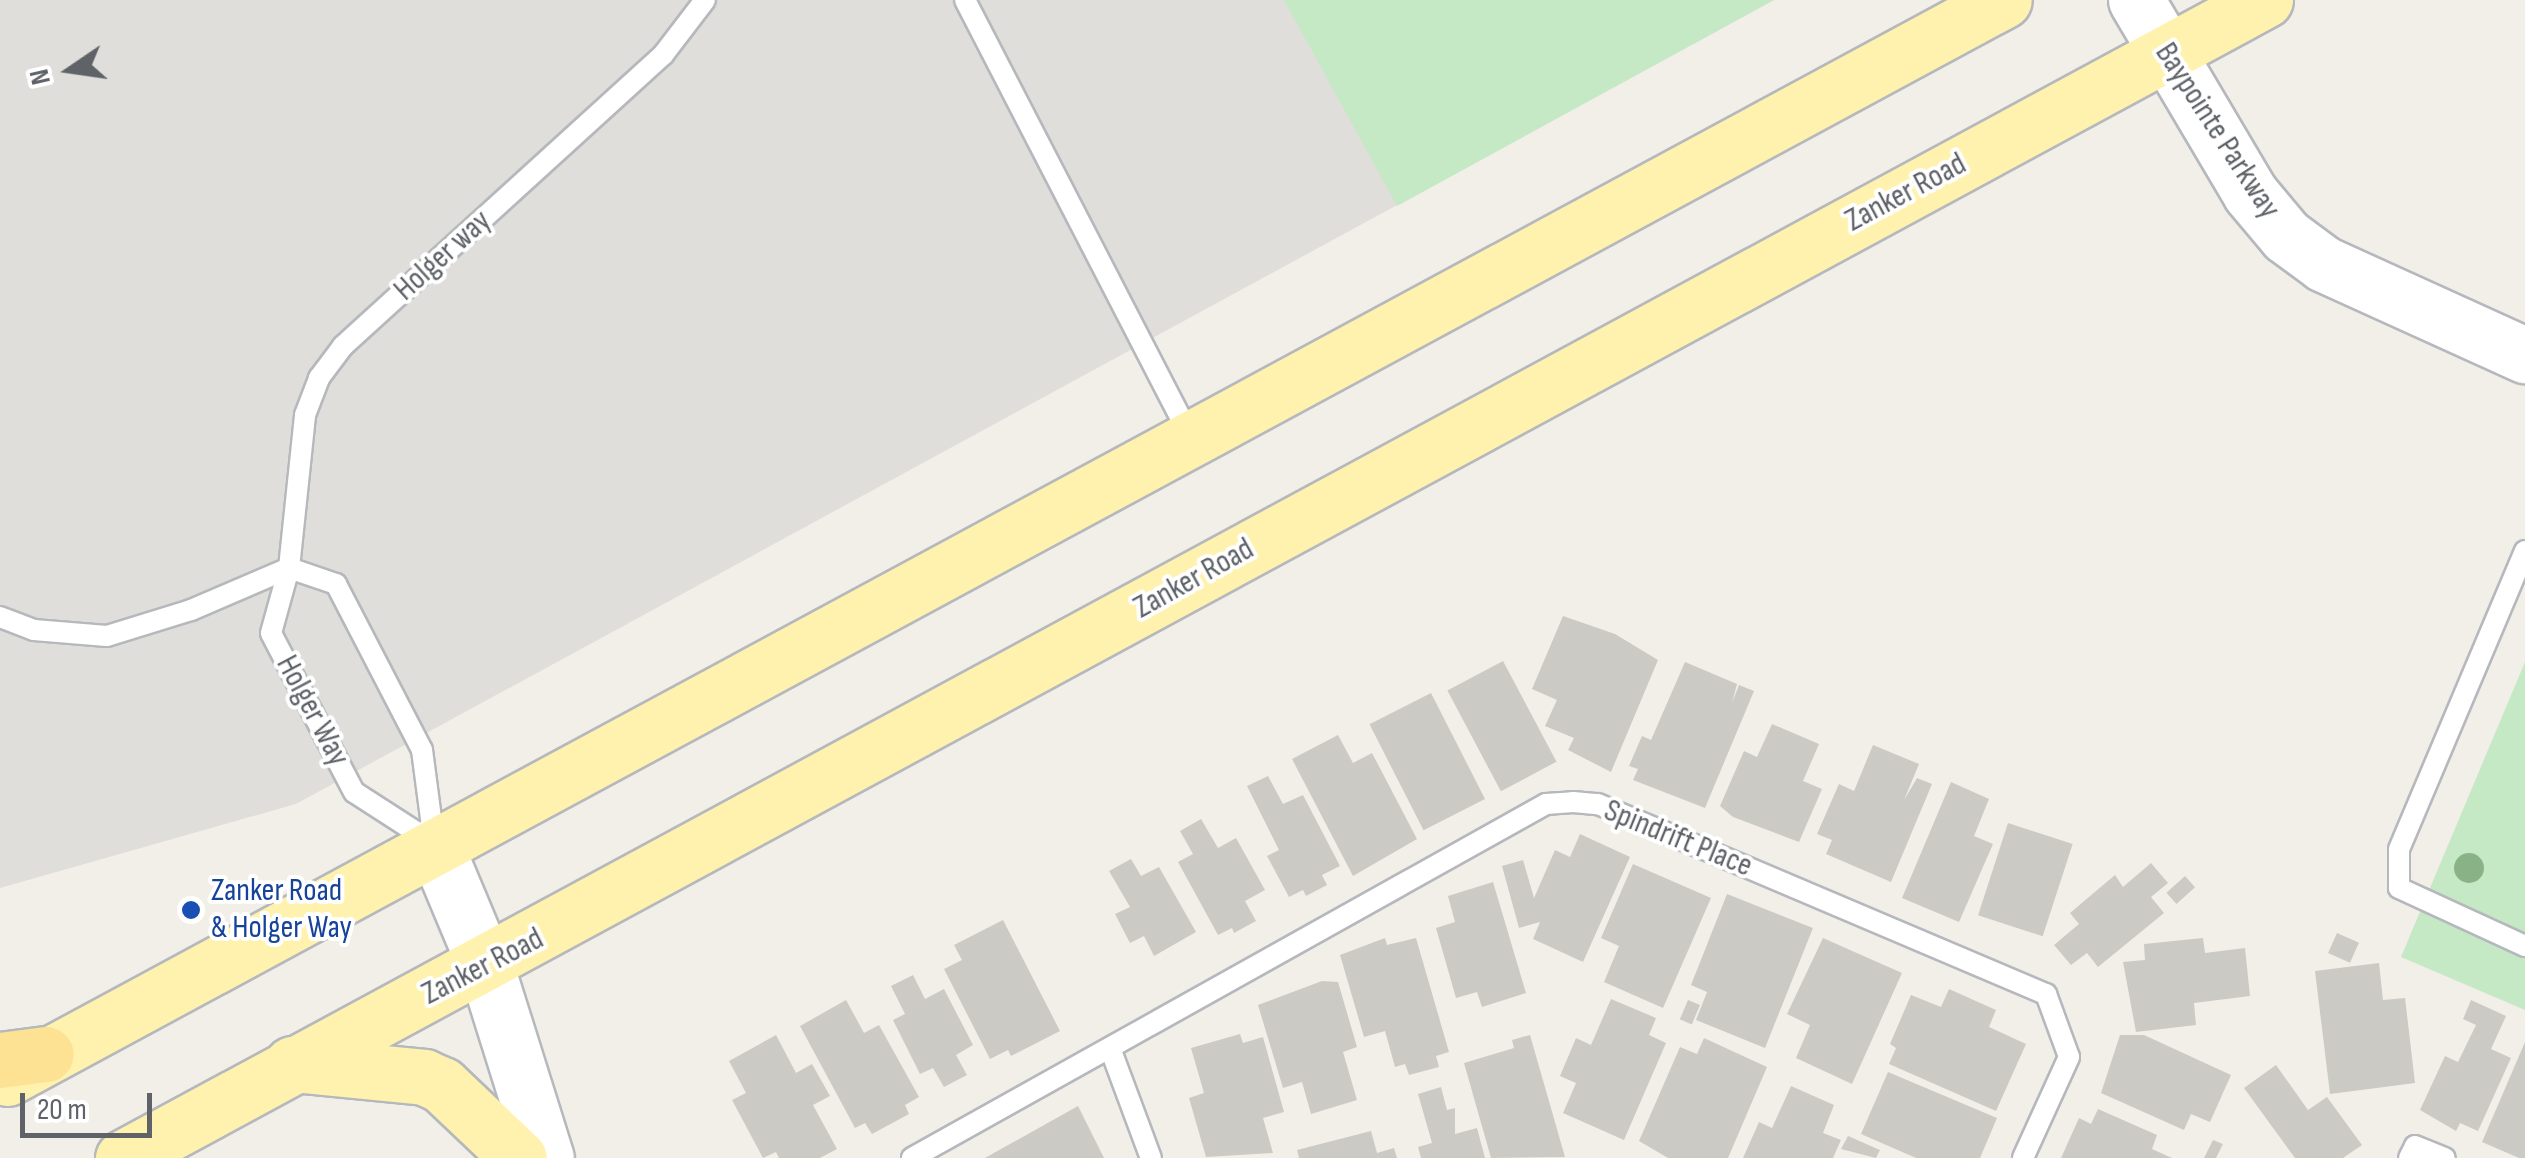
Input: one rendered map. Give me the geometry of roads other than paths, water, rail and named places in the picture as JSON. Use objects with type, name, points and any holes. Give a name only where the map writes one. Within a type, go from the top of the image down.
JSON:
[{"type":"main road","points":[[0,1082],[23,1057],[435,844],[1193,441],[2004,0]]},
{"type":"main road","name":"Baypointe Parkway","points":[[2136,0],[2250,193],[2286,236],[2324,264],[2525,355]]},
{"type":"main road","name":"Zanker Road","points":[[123,1158],[288,1064],[486,967],[2265,0]]},
{"type":"main road","points":[[435,844],[486,967],[546,1158]]},
{"type":"main road","points":[[288,1064],[424,1077],[480,1117],[520,1158]]},
{"type":"lane","name":"Holger way","points":[[289,568],[305,415],[331,362],[663,55],[706,0]]},
{"type":"lane","points":[[966,0],[1193,441]]},
{"type":"lane","points":[[2525,551],[2399,850],[2400,888],[2525,946]]},
{"type":"lane","points":[[0,617],[34,630],[108,636],[191,610],[289,568],[336,584],[422,750],[435,844]]},
{"type":"lane","name":"Holger Way","points":[[289,568],[270,632],[354,792],[435,844]]},
{"type":"lane","name":"Spindrift Place","points":[[912,1158],[1546,804],[1598,804],[2046,994],[2069,1056],[2024,1158]]},
{"type":"lane","points":[[1110,1048],[1152,1158]]},
{"type":"lane","points":[[2409,1158],[2415,1146],[2445,1158]]},
{"type":"place","name":"Zanker Road & Holger Way","points":[[191,910]]}]
